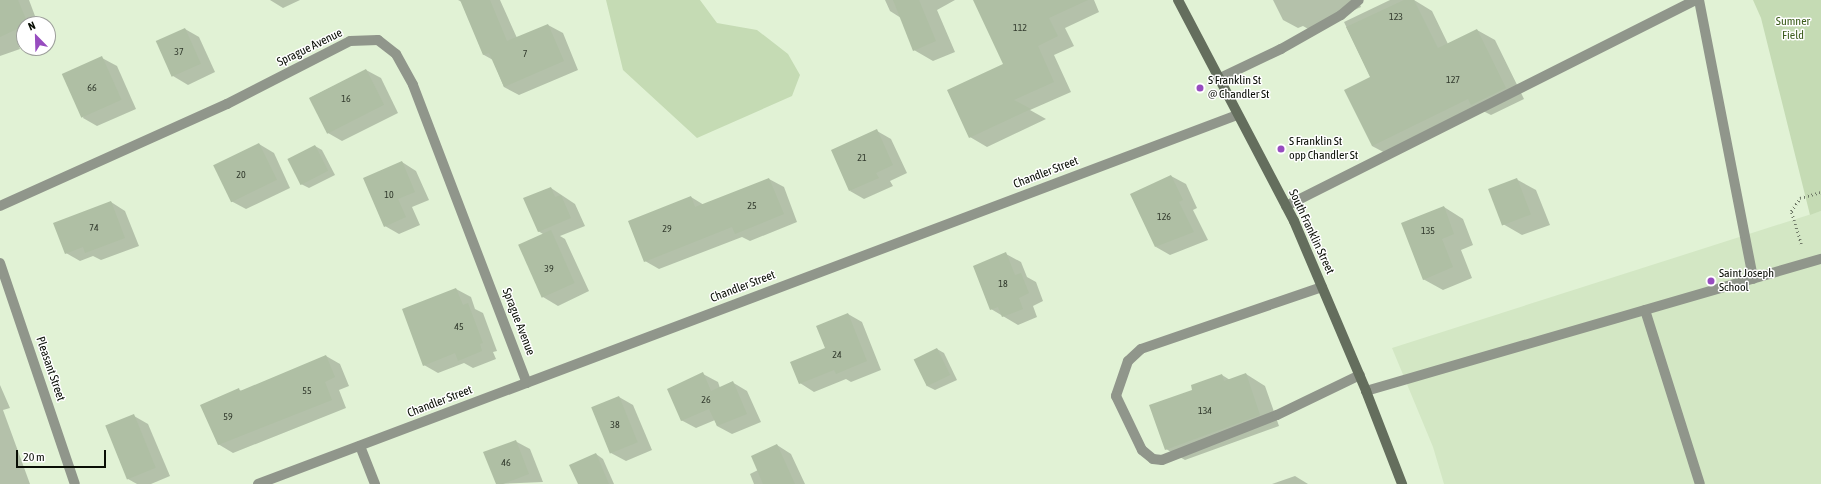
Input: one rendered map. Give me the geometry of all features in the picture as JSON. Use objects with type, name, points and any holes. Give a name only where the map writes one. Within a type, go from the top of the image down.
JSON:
[{"type":"main road","name":"South Franklin Street","points":[[1178,0],[1286,206],[1360,375],[1402,484]]},
{"type":"street","points":[[1218,78],[1281,49],[1341,15],[1359,0]]},
{"type":"street","points":[[1286,206],[1695,0]]},
{"type":"street","points":[[1699,0],[1753,279]]},
{"type":"street","name":"Sprague Avenue","points":[[0,206],[227,104],[350,41],[378,40],[396,54],[413,84],[527,383]]},
{"type":"street","name":"Chandler Street","points":[[258,484],[1237,115]]},
{"type":"street","points":[[1366,391],[1821,260]]},
{"type":"street","name":"Pleasant Street","points":[[0,263],[75,484]]},
{"type":"street","points":[[1322,287],[1141,349],[1128,361],[1116,396],[1142,450],[1153,459],[1162,460],[1277,415],[1360,375]]},
{"type":"street","points":[[1645,310],[1700,484]]},
{"type":"street","points":[[360,446],[375,484]]},
{"type":"path","points":[[1807,264],[1791,211],[1800,198],[1821,192]]},
{"type":"shaded area","name":"Saint Joseph School","points":[[1821,211],[1821,484],[1444,484],[1433,447],[1392,348]]},
{"type":"green space","points":[[606,0],[700,0],[717,23],[757,30],[788,54],[800,75],[792,96],[697,138],[623,70]]},
{"type":"green space","name":"Sumner Field","points":[[1753,0],[1821,0],[1821,211],[1810,215],[1761,18]]},
{"type":"building","points":[[0,0],[18,0],[25,16],[16,16],[16,30],[0,37]]},
{"type":"building","points":[[460,0],[490,0],[507,41],[548,24],[564,61],[504,87],[489,53],[483,55]]},
{"type":"building","points":[[893,0],[919,0],[936,41],[913,51]]},
{"type":"building","points":[[973,0],[1088,0],[1049,18],[1058,36],[1038,46],[1054,82],[1014,100],[1031,109],[969,138],[947,90],[1003,64]]},
{"type":"building","points":[[1404,0],[1414,0],[1438,48],[1477,29],[1506,88],[1471,105],[1468,99],[1372,146],[1344,90],[1370,77],[1346,27]]},
{"type":"building","points":[[185,28],[201,64],[172,77],[156,41]]},
{"type":"building","points":[[102,56],[122,100],[81,118],[62,74]]},
{"type":"building","points":[[366,69],[384,105],[327,134],[309,98]]},
{"type":"building","points":[[877,129],[893,165],[876,173],[879,178],[849,191],[831,150]]},
{"type":"building","points":[[259,143],[277,180],[231,202],[213,165]]},
{"type":"building","points":[[315,145],[328,171],[301,185],[287,159]]},
{"type":"building","points":[[402,161],[415,192],[398,199],[406,217],[384,227],[363,178]]},
{"type":"building","points":[[1171,175],[1183,200],[1179,202],[1194,232],[1155,247],[1130,194]]},
{"type":"building","points":[[769,178],[784,214],[735,234],[732,227],[644,262],[628,221],[691,196],[695,207]]},
{"type":"building","points":[[1517,178],[1531,214],[1502,226],[1488,189]]},
{"type":"building","points":[[551,187],[555,197],[561,195],[571,218],[538,232],[523,198]]},
{"type":"building","points":[[111,201],[125,238],[85,253],[83,247],[65,254],[53,223]]},
{"type":"building","points":[[1444,206],[1454,234],[1442,239],[1453,267],[1423,280],[1401,223]]},
{"type":"building","points":[[551,230],[575,283],[542,298],[518,245]]},
{"type":"building","points":[[1006,252],[1015,275],[1021,273],[1029,293],[1019,298],[1023,309],[1002,317],[998,307],[990,310],[973,266]]},
{"type":"building","points":[[456,288],[463,305],[468,303],[483,343],[480,344],[482,351],[458,361],[455,353],[423,366],[402,309]]},
{"type":"building","points":[[848,313],[867,361],[836,374],[834,370],[799,384],[790,362],[825,348],[816,326]]},
{"type":"building","points":[[937,348],[950,375],[927,386],[914,359]]},
{"type":"building","points":[[326,355],[335,377],[325,382],[332,400],[218,445],[200,405],[239,388],[240,391]]},
{"type":"building","points":[[703,372],[711,391],[733,381],[747,414],[717,426],[709,409],[681,421],[667,389]]},
{"type":"building","points":[[1246,373],[1260,415],[1165,450],[1149,405],[1192,390],[1191,385],[1222,374],[1224,381]]},
{"type":"building","points":[[619,396],[638,442],[610,454],[591,407]]},
{"type":"building","points":[[134,414],[156,468],[127,479],[105,426]]},
{"type":"building","points":[[516,440],[529,474],[503,484],[496,484],[483,452]]},
{"type":"building","points":[[777,444],[795,484],[763,484],[751,456]]},
{"type":"building","points":[[596,453],[609,484],[578,484],[569,465]]},
{"type":"place","name":"S Franklin St @ Chandler St","points":[[1200,88]]},
{"type":"place","name":"S Franklin St opp Chandler St","points":[[1281,149]]},
{"type":"place","name":"Saint Joseph School","points":[[1711,281]]}]
